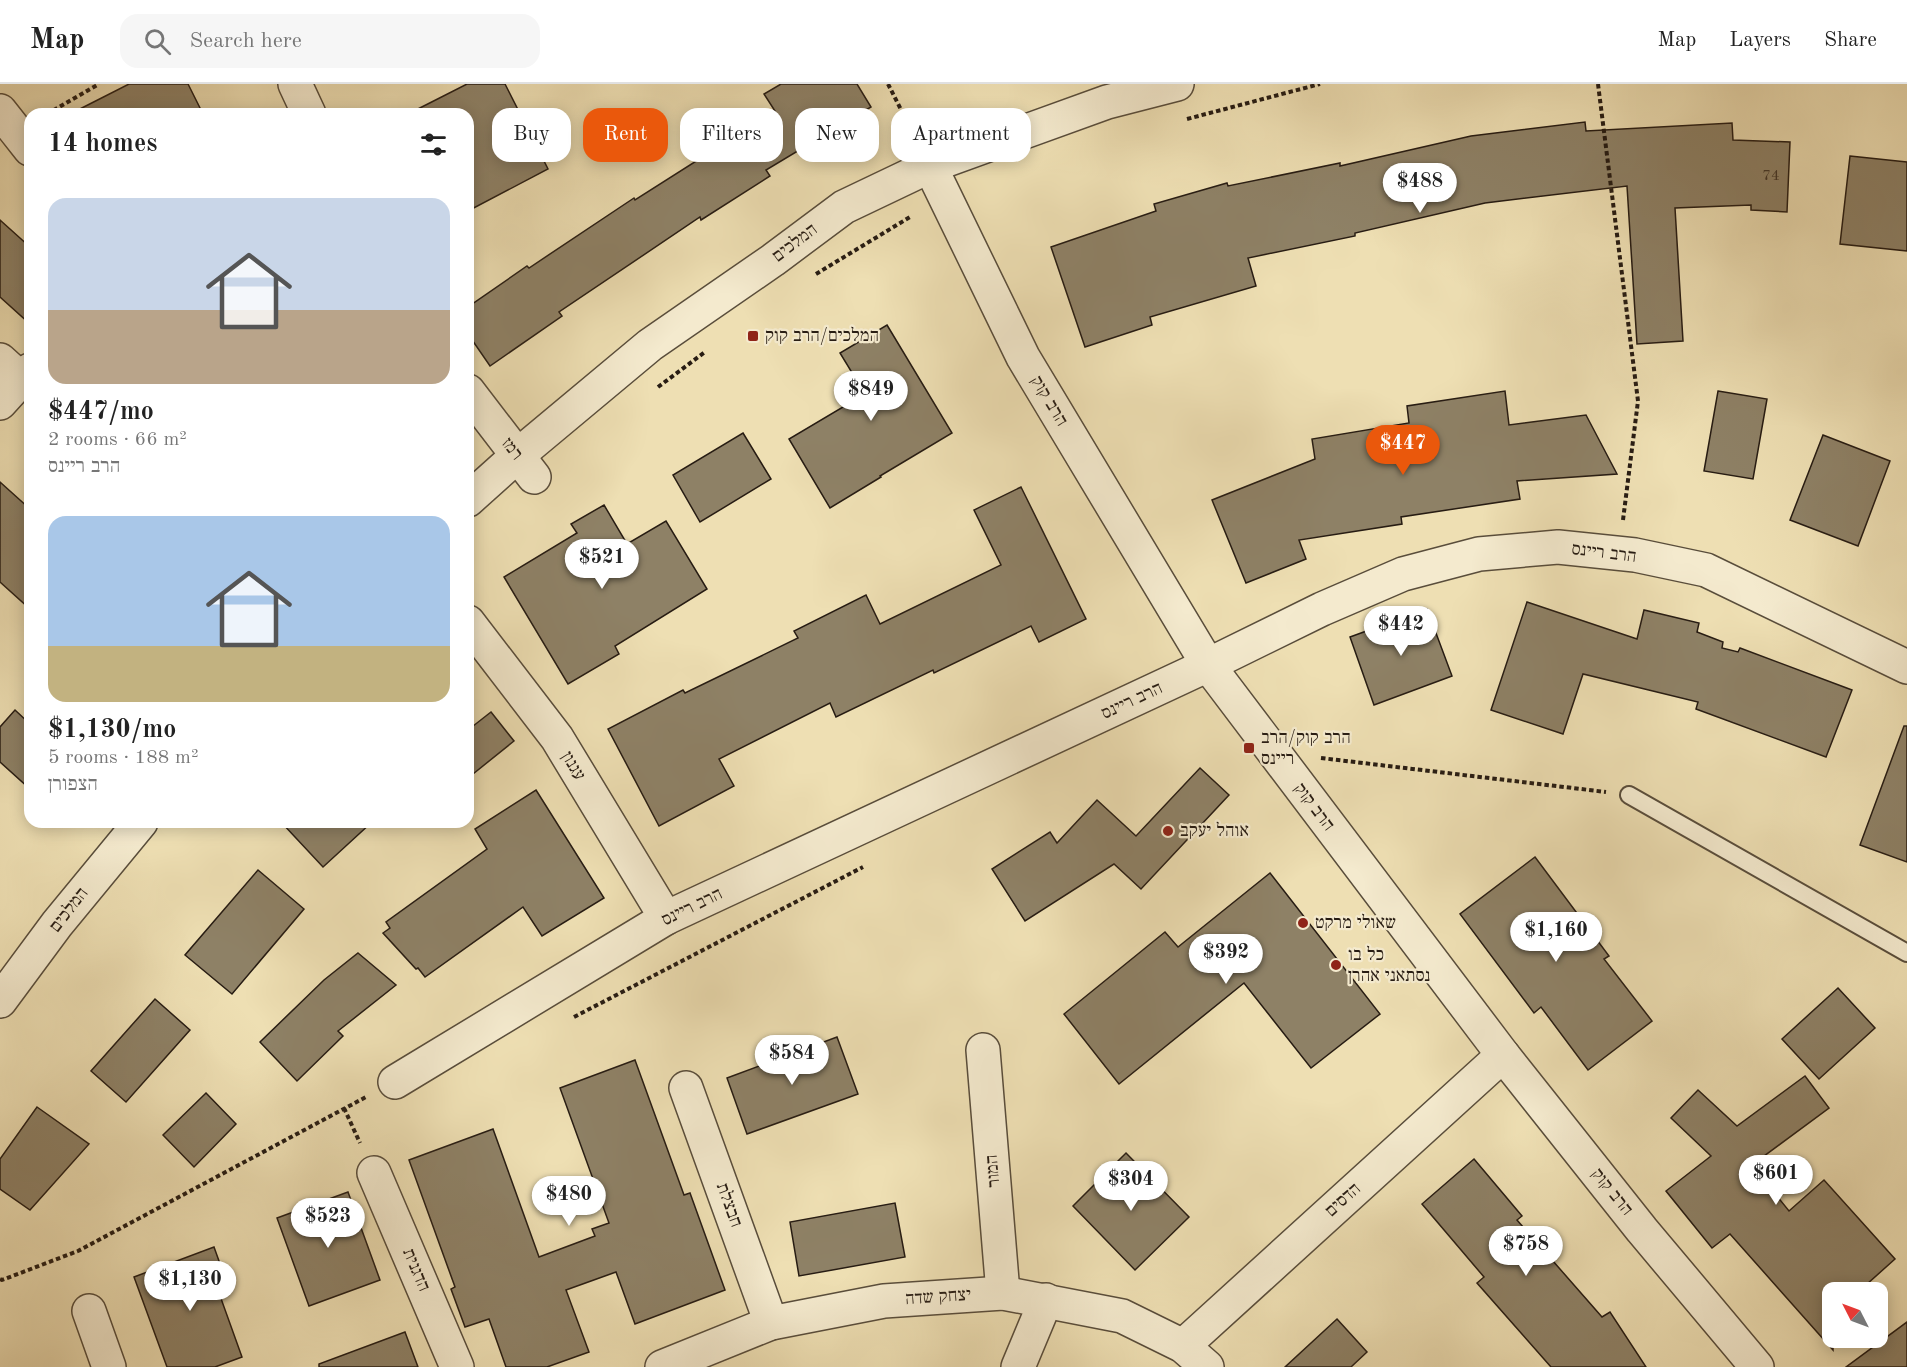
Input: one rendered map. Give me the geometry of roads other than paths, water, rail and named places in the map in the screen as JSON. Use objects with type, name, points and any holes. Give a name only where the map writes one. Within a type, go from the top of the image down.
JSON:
[{"type":"street","points":[[295,84],[306,108]]},
{"type":"street","name":"המלכים","points":[[474,496],[526,466],[650,345],[773,260],[844,207],[930,166],[1107,102],[1177,84]]},
{"type":"street","points":[[0,111],[24,141]]},
{"type":"street","name":"הרב קוק","points":[[930,166],[1023,357],[1208,666],[1503,1055],[1642,1230],[1757,1367]]},
{"type":"street","points":[[0,403],[17,370]]},
{"type":"street","name":"רמז","points":[[474,400],[526,466]]},
{"type":"street","name":"הרב ריינס","points":[[395,1082],[666,918],[1208,666],[1322,609],[1403,574],[1479,555],[1558,547],[1635,555],[1706,570],[1907,666]]},
{"type":"street","name":"עגנון","points":[[474,630],[557,738],[666,918]]},
{"type":"street","name":"המלכים","points":[[0,1001],[57,924],[136,828]]},
{"type":"street","name":"המור","points":[[983,1050],[1002,1293]]},
{"type":"street","name":"הדסים","points":[[1183,1346],[1503,1055]]},
{"type":"street","name":"חבצלת","points":[[686,1088],[771,1323]]},
{"type":"street","name":"הדגנית","points":[[374,1173],[457,1367]]},
{"type":"street","name":"יצחק שדה","points":[[662,1367],[771,1323],[884,1301],[1002,1293],[1122,1316],[1183,1346],[1207,1367]]},
{"type":"street","points":[[1018,1367],[1046,1300]]},
{"type":"street","points":[[89,1311],[109,1367]]},
{"type":"lane","points":[[1629,795],[1907,953]]},
{"type":"place","name":"המלכים/הרב קוק","points":[[753,336]]},
{"type":"place","name":"הרב קוק/הרב ריינס","points":[[1249,748]]},
{"type":"place","name":"אוהל יעקב","points":[[1168,831]]},
{"type":"place","name":"שאולי מרקט","points":[[1303,923]]},
{"type":"place","name":"כל בו נסתאני אהרן","points":[[1336,965]]}]
